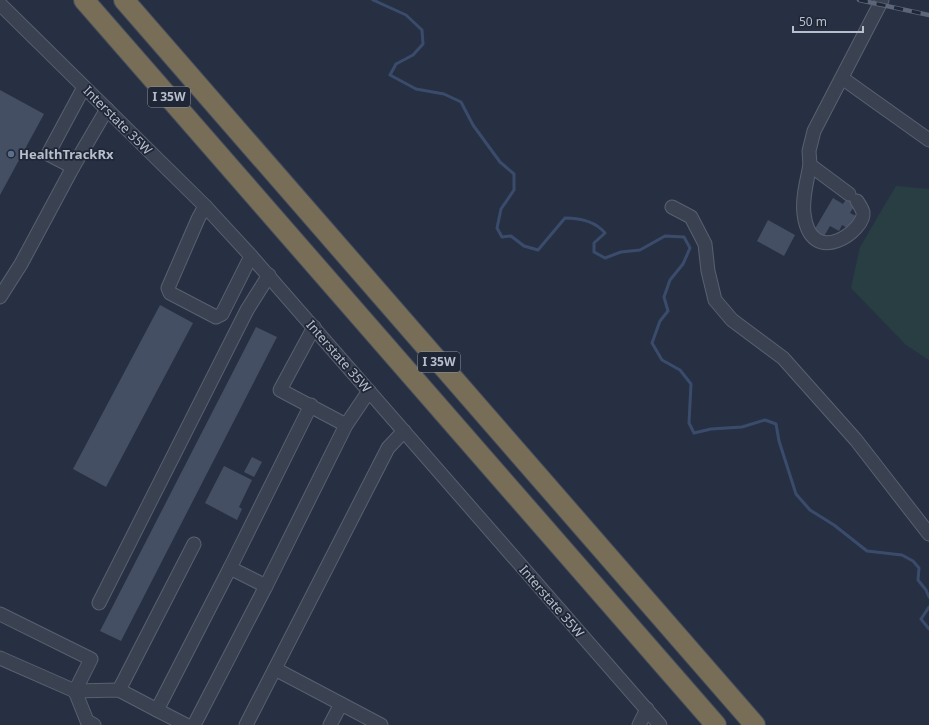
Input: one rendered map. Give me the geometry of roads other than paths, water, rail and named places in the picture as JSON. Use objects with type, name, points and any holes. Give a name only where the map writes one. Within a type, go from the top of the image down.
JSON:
[{"type":"highway","name":"I 35W","points":[[84,0],[716,725]]},
{"type":"highway","name":"I 35W","points":[[124,0],[754,725]]},
{"type":"street","points":[[810,165],[853,198],[863,212],[862,218],[850,233],[830,243],[824,243],[813,237],[808,230],[804,215],[804,202],[810,165],[809,151],[814,131],[882,0]]},
{"type":"street","name":"Interstate 35W","points":[[0,4],[205,206],[269,275],[660,725]]},
{"type":"street","points":[[842,78],[929,140]]},
{"type":"street","points":[[73,167],[48,154],[84,87]]},
{"type":"street","points":[[1,295],[21,264],[73,167],[107,109]]},
{"type":"street","points":[[205,206],[168,288],[170,293],[216,317],[222,314],[251,256]]},
{"type":"street","points":[[672,207],[691,217],[705,244],[708,271],[715,300],[732,320],[783,358],[856,440],[929,534]]},
{"type":"street","points":[[99,603],[247,310],[269,275]]},
{"type":"street","points":[[314,327],[280,390],[311,405],[346,425]]},
{"type":"street","points":[[194,725],[266,586],[346,425],[369,391]]},
{"type":"street","points":[[157,710],[311,405]]},
{"type":"street","points":[[246,725],[388,448],[404,431]]},
{"type":"street","points":[[119,690],[194,544]]},
{"type":"street","points":[[230,568],[266,586]]},
{"type":"street","points":[[0,614],[91,659],[75,691],[87,721],[94,725]]},
{"type":"street","points":[[0,658],[75,691],[119,690],[186,725]]},
{"type":"street","points":[[275,670],[382,725]]},
{"type":"street","points":[[330,725],[341,704]]},
{"type":"street","points":[[639,725],[647,709]]},
{"type":"waterway","points":[[373,0],[406,15],[422,30],[423,44],[413,55],[396,64],[390,75],[416,89],[444,94],[461,102],[473,125],[500,162],[514,174],[514,190],[501,209],[497,228],[502,237],[511,236],[524,246],[538,250],[565,218],[587,221],[597,226],[605,233],[594,243],[594,252],[605,258],[621,252],[640,250],[665,236],[684,237],[690,248],[683,264],[670,280],[664,297],[668,311],[660,321],[652,343],[662,360],[680,370],[691,384],[689,423],[694,433],[711,429],[742,427],[765,420],[776,424],[779,441],[796,494],[810,510],[834,525],[867,551],[902,555],[913,561],[919,568],[918,580],[926,590],[929,597]]},
{"type":"waterway","points":[[929,607],[921,619],[929,629]]},
{"type":"railway","points":[[859,0],[929,15]]},
{"type":"place","name":"HealthTrackRx","points":[[11,154]]}]
